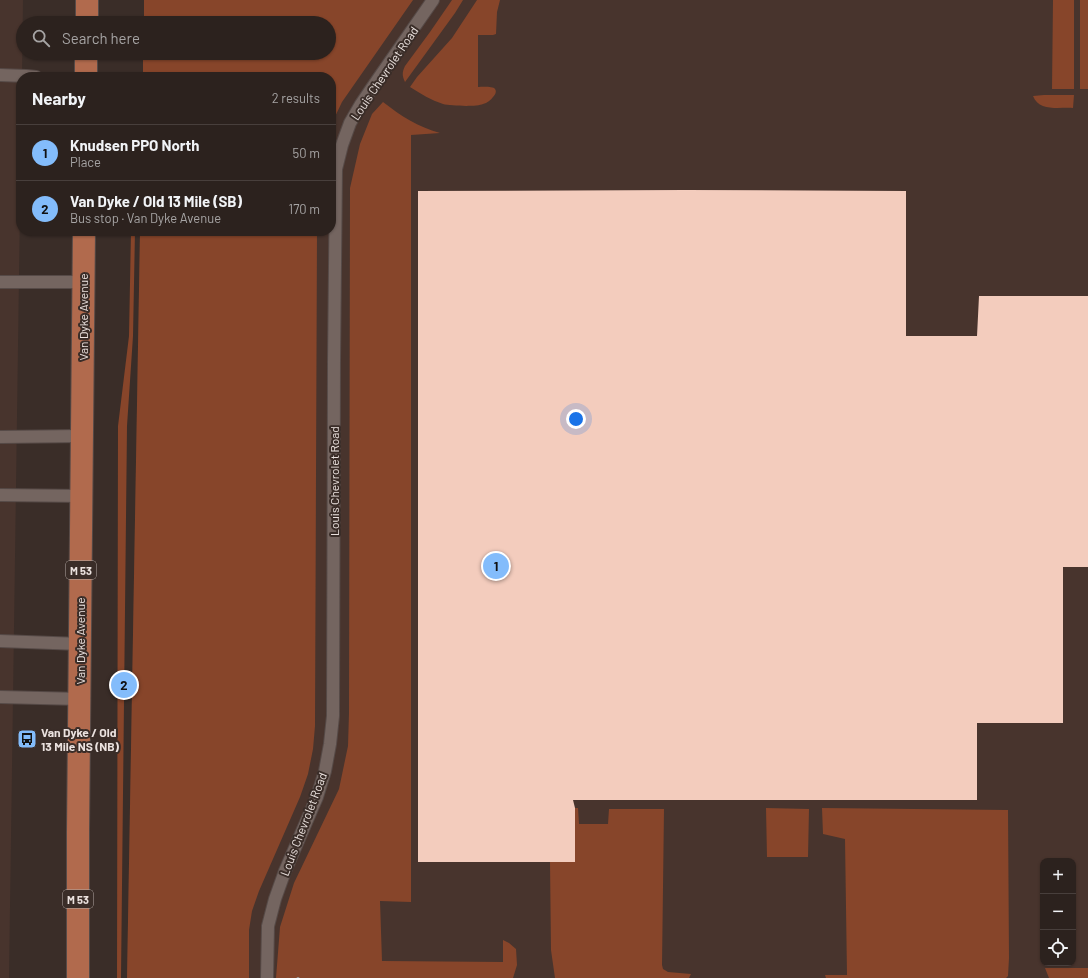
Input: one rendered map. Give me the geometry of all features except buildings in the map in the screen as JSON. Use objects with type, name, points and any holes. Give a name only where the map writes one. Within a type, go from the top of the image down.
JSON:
[{"type":"main road","points":[[86,16],[87,0]]},
{"type":"main road","points":[[86,60],[86,72]]},
{"type":"main road","name":"Van Dyke Avenue","points":[[78,978],[84,236]]},
{"type":"lane","name":"Louis Chevrolet Road","points":[[336,169],[342,145],[350,123],[370,91],[433,0]]},
{"type":"lane","points":[[0,76],[16,76]]},
{"type":"lane","name":"Louis Chevrolet Road","points":[[266,978],[268,926],[275,899],[285,871],[317,797],[330,744],[333,716],[335,236]]},
{"type":"lane","points":[[0,282],[83,282]]},
{"type":"lane","points":[[0,437],[82,436]]},
{"type":"lane","points":[[0,495],[82,496]]},
{"type":"lane","points":[[0,641],[80,644]]},
{"type":"lane","points":[[0,697],[80,699]]},
{"type":"shaded area","points":[[0,0],[23,0],[23,16],[16,16],[16,60],[22,60],[22,72],[16,72],[16,236],[20,236],[9,978],[0,978]]},
{"type":"shaded area","points":[[144,0],[1088,0],[1088,978],[127,978],[140,236],[336,236],[336,72],[143,72],[143,60],[336,60],[336,16],[144,16]]},
{"type":"shaded area","points":[[144,0],[413,0],[342,102],[336,115],[336,72],[143,72],[143,60],[336,60],[336,16],[144,16]]},
{"type":"shaded area","points":[[452,0],[463,0],[405,82],[403,78],[403,70],[405,66]]},
{"type":"shaded area","points":[[477,0],[500,0],[497,12],[496,34],[478,35],[478,87],[494,88],[496,93],[484,104],[470,106],[452,105],[434,101],[410,87],[452,38]]},
{"type":"shaded area","points":[[1053,0],[1074,0],[1074,89],[1052,89]]},
{"type":"shaded area","points":[[1080,0],[1088,0],[1088,89],[1080,89]]},
{"type":"shaded area","points":[[1074,95],[1073,108],[1045,107],[1036,101],[1033,96]]},
{"type":"shaded area","points":[[383,102],[396,112],[424,128],[440,133],[411,135],[411,902],[380,901],[382,961],[503,962],[503,940],[516,949],[517,965],[513,978],[276,978],[280,927],[294,883],[339,789],[348,746],[350,188],[360,144],[372,114]]},
{"type":"shaded area","points":[[131,236],[135,236],[133,336],[127,426],[121,978],[117,978],[118,426],[129,336]]},
{"type":"shaded area","points":[[140,236],[317,236],[315,726],[313,749],[308,774],[300,797],[259,891],[252,911],[249,930],[249,978],[127,978]]},
{"type":"shaded area","points":[[575,808],[578,808],[579,824],[608,824],[609,809],[664,809],[662,965],[663,969],[668,972],[691,974],[689,978],[555,978],[551,950],[550,862]]},
{"type":"shaded area","points":[[766,808],[809,809],[808,857],[767,857]]},
{"type":"shaded area","points":[[822,808],[1008,810],[1008,976],[1006,978],[826,978],[825,975],[847,975],[845,839],[823,834]]},
{"type":"shaded area","points":[[1045,968],[1088,968],[1088,978],[1049,978]]},
{"type":"place","name":"Knudsen PPO North","points":[[496,566]]},
{"type":"place","name":"Van Dyke / Old 13 Mile (SB)","points":[[124,685]]},
{"type":"place","name":"Van Dyke / Old 13 Mile NS (NB)","points":[[27,739]]}]
